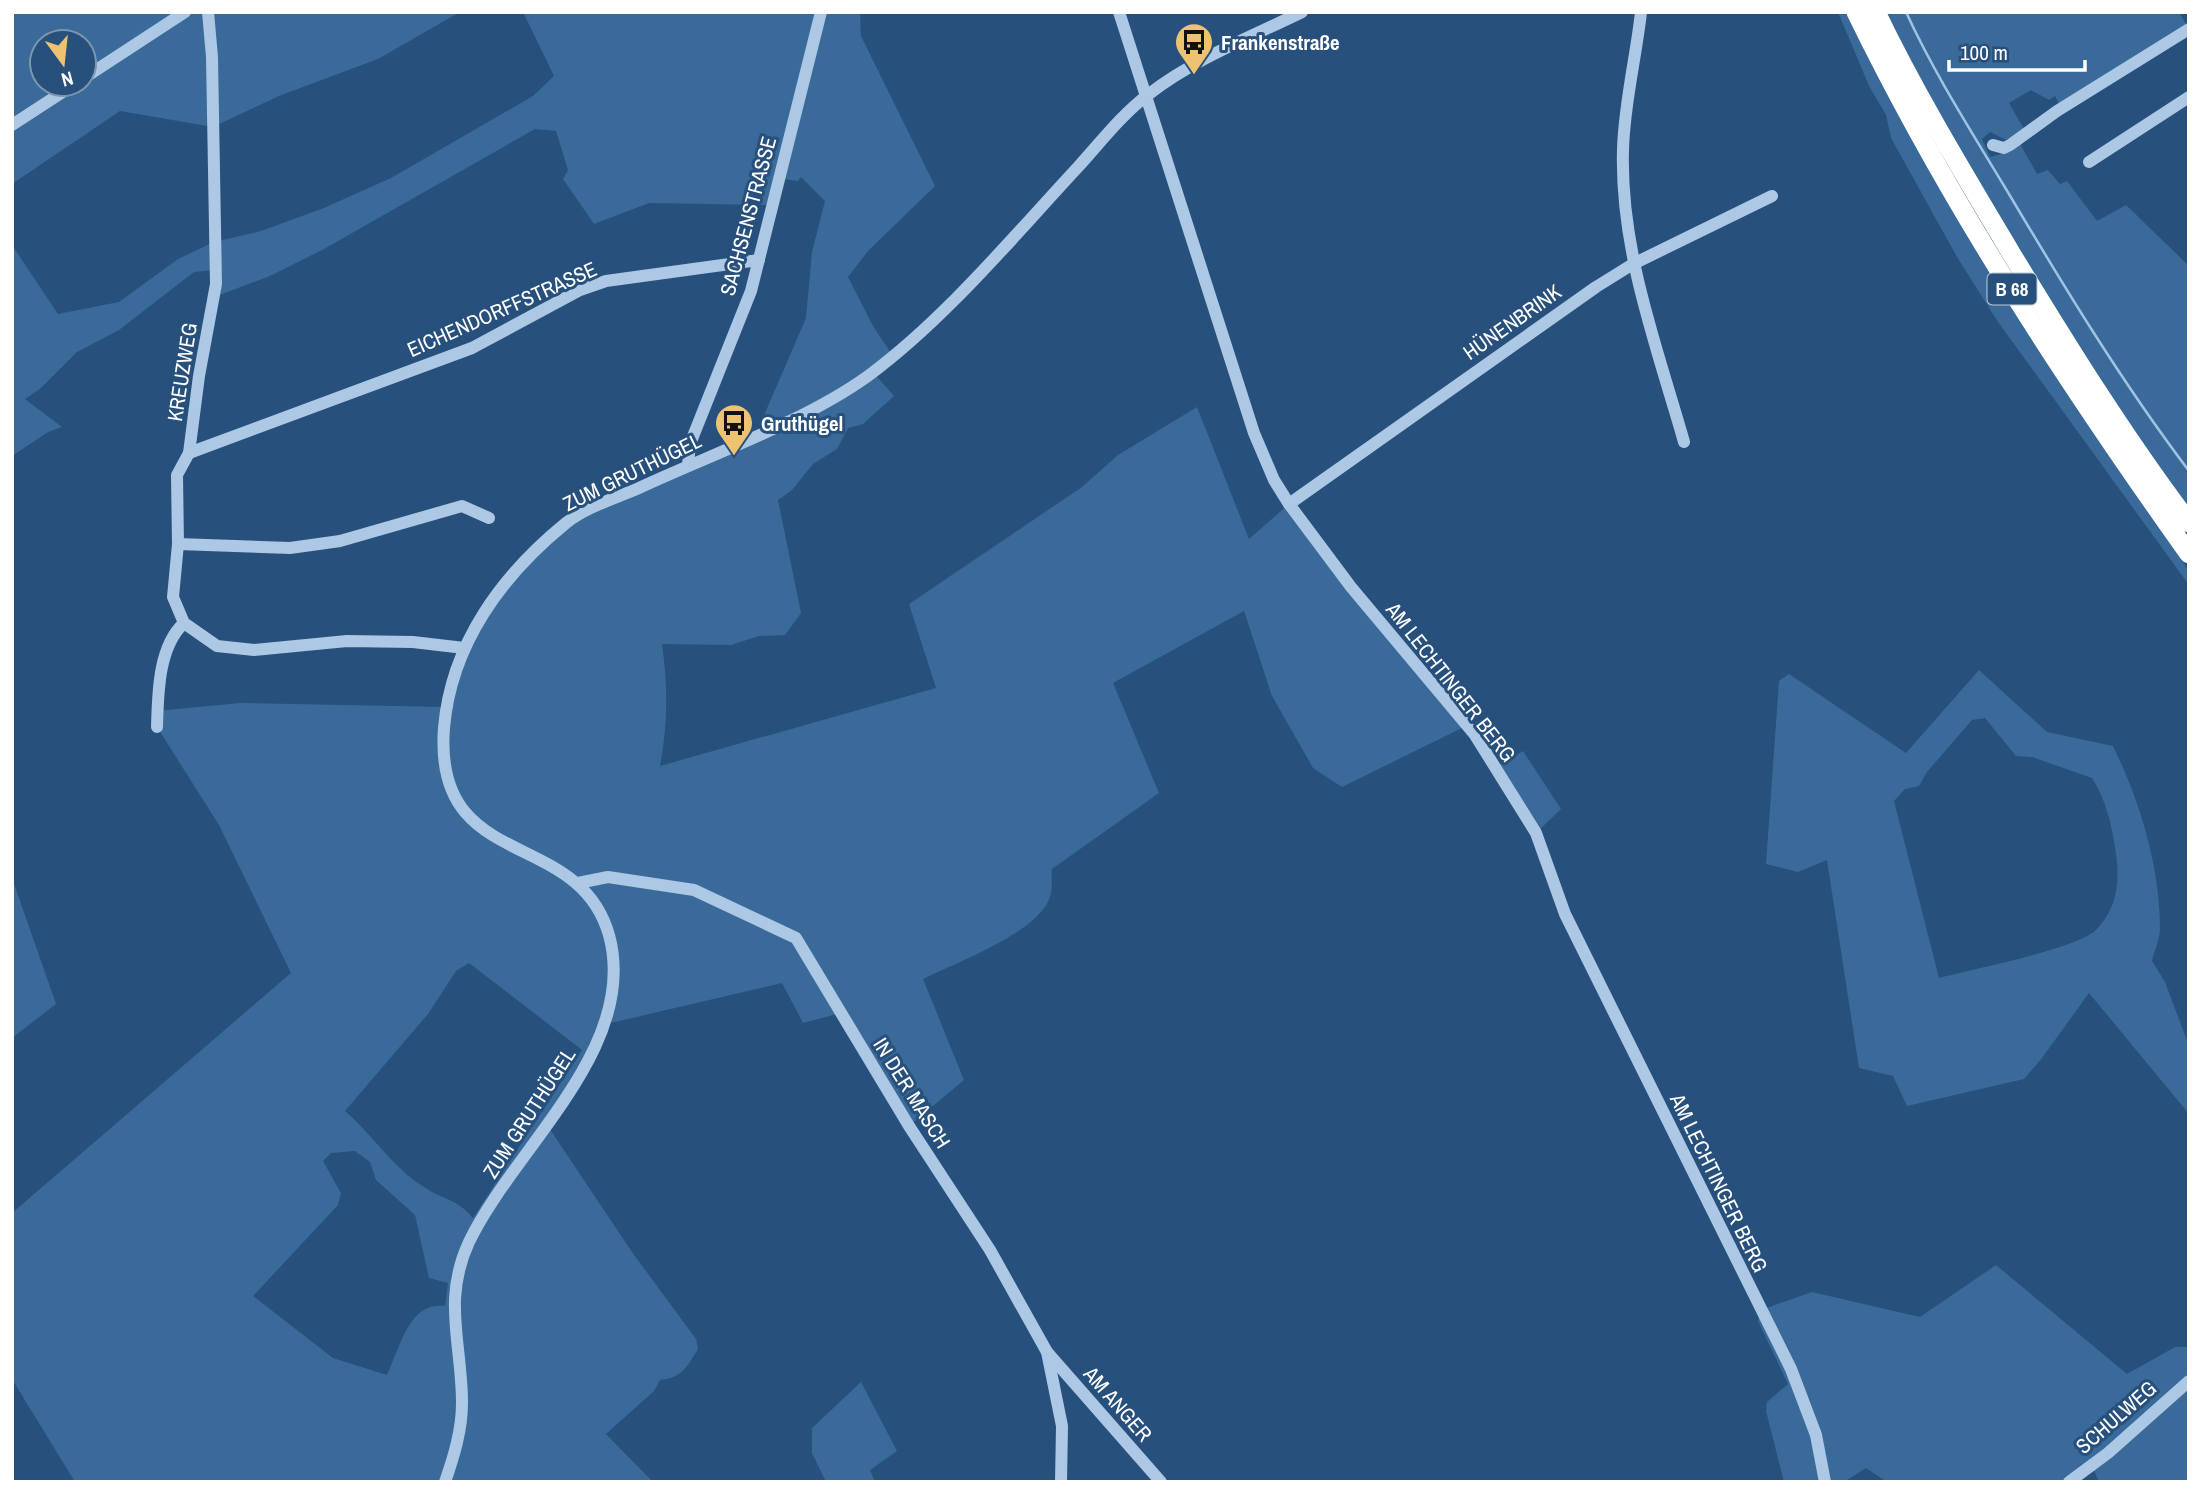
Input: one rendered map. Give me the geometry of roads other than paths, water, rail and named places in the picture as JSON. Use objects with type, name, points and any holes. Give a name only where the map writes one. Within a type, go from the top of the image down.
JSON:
[{"type":"highway","name":"B 68","points":[[1856,12],[1935,165],[2027,315],[2121,458],[2189,554]]},
{"type":"highway","name":"B 68","points":[[1876,12],[1950,151],[2044,307],[2137,454],[2189,523]]},
{"type":"street","points":[[98,69],[185,12]]},
{"type":"street","name":"KREUZWEG","points":[[184,623],[172,592],[178,544],[177,475],[189,453],[199,376],[216,284],[212,57],[208,12]]},
{"type":"street","name":"SACHSENSTRASSE","points":[[688,465],[690,444],[751,291],[821,12]]},
{"type":"street","points":[[1119,12],[1147,94]]},
{"type":"street","name":"ZUM GRUTHÜGEL","points":[[445,1482],[462,1420],[453,1305],[466,1249],[492,1203],[584,1066],[605,1022],[612,994],[613,958],[603,918],[578,883],[550,864],[494,839],[477,827],[454,798],[445,758],[444,730],[464,648],[476,622],[509,579],[569,520],[847,391],[873,372],[934,318],[1147,94],[1199,62],[1302,12]]},
{"type":"street","points":[[1641,12],[1623,152],[1633,264],[1684,442]]},
{"type":"street","points":[[1993,145],[2004,148],[2010,145],[2056,111],[2189,29]]},
{"type":"street","name":"AM LECHTINGER BERG","points":[[1147,94],[1254,433],[1274,480],[1351,587],[1475,735],[1536,833],[1565,914],[1790,1369],[1816,1435],[1825,1482]]},
{"type":"street","points":[[2089,162],[2189,97]]},
{"type":"street","points":[[12,125],[53,98]]},
{"type":"street","name":"HÜNENBRINK","points":[[1289,504],[1508,347],[1633,264],[1772,196]]},
{"type":"street","name":"EICHENDORFFSTRASSE","points":[[189,453],[472,348],[580,290],[606,281],[759,260]]},
{"type":"street","points":[[178,544],[290,548],[340,541],[462,506],[489,518]]},
{"type":"street","points":[[157,727],[163,666],[170,643],[184,623],[217,646],[254,650],[346,641],[414,642],[464,648]]},
{"type":"street","name":"IN DER MASCH","points":[[578,883],[608,877],[694,890],[796,938],[909,1126],[990,1250],[1047,1352],[1062,1426],[1061,1482]]},
{"type":"street","name":"AM ANGER","points":[[1047,1352],[1161,1482]]},
{"type":"street","name":"SCHULWEG","points":[[2069,1482],[2108,1453],[2189,1381]]},
{"type":"waterway","points":[[1906,12],[1953,102],[2071,297],[2116,368],[2189,471]]},
{"type":"place","name":"Frankenstraße","points":[[1194,76]]},
{"type":"place","name":"Gruthügel","points":[[734,457]]}]
